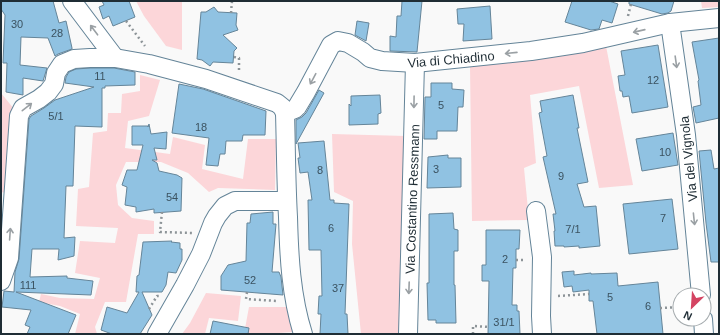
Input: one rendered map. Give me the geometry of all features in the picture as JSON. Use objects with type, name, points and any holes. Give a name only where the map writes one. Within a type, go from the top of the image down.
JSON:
[{"type":"street","points":[[72,1],[115,58]]},
{"type":"street","name":"Via di Chiadino","points":[[285,113],[295,109],[306,92],[331,45],[338,41],[348,43],[370,58],[382,61],[415,63],[531,52],[583,43],[670,23],[719,18]]},
{"type":"street","name":"Via del Vignola","points":[[670,23],[686,135],[700,287]]},
{"type":"street","points":[[3,276],[8,258],[19,116],[23,108],[48,92],[54,84],[56,73],[62,64],[74,59],[115,58],[149,64],[206,79],[277,103],[282,107],[285,113],[287,201],[291,276],[294,300],[303,334]]},
{"type":"street","name":"Via Costantino Ressmann","points":[[408,334],[415,63]]},
{"type":"street","points":[[157,334],[185,286],[201,254],[213,223],[225,206],[235,201],[287,201]]},
{"type":"street","points":[[536,211],[542,257],[542,334]]},
{"type":"path","points":[[231,13],[232,1]]},
{"type":"path","points":[[126,21],[149,51],[149,64]]},
{"type":"path","points":[[234,57],[239,58],[239,63]]},
{"type":"path","points":[[162,212],[160,232],[195,233]]},
{"type":"path","points":[[246,292],[246,299],[276,301]]},
{"type":"path","points":[[558,296],[589,294]]},
{"type":"path","points":[[660,308],[672,307]]},
{"type":"path","points":[[473,334],[473,326],[490,327]]},
{"type":"shaded area","points":[[136,1],[182,1],[182,50],[166,46],[144,16]]},
{"type":"shaded area","points":[[701,1],[719,1],[719,7],[702,8]]},
{"type":"shaded area","points":[[606,46],[633,185],[599,188],[579,86],[530,95],[536,163],[524,168],[529,220],[472,221],[470,66]]},
{"type":"shaded area","points":[[140,75],[160,80],[149,116],[128,121],[125,148],[170,154],[173,137],[205,145],[202,169],[243,179],[248,139],[276,139],[275,190],[218,188],[209,192],[188,173],[161,162],[126,162],[116,185],[118,205],[132,218],[154,221],[154,234],[138,234],[126,302],[105,302],[95,327],[97,334],[75,334],[80,314],[60,306],[39,302],[41,294],[60,298],[94,299],[100,278],[75,273],[80,241],[115,243],[118,228],[76,226],[78,189],[89,187],[93,133],[107,131],[108,113],[121,113],[122,94],[140,91]]},
{"type":"shaded area","points":[[1,93],[14,109],[6,193],[1,192]]},
{"type":"shaded area","points":[[332,134],[406,136],[403,334],[361,334],[352,244],[353,201],[334,192]]},
{"type":"shaded area","points":[[206,293],[241,296],[238,321],[209,318],[205,334],[182,334],[190,323]]},
{"type":"shaded area","points":[[249,307],[286,307],[293,332],[244,334]]},
{"type":"building","points":[[1,1],[53,1],[59,23],[66,21],[72,49],[55,56],[48,38],[21,37],[20,65],[47,68],[43,81],[23,78],[23,95],[6,92],[7,63],[3,63],[5,15],[1,9]]},
{"type":"building","points":[[102,1],[129,1],[135,17],[113,26],[109,16],[103,19],[99,7],[104,5]]},
{"type":"building","points":[[402,1],[422,1],[417,52],[390,51],[390,36],[396,37],[397,16],[401,16]]},
{"type":"building","points":[[572,1],[609,1],[618,4],[612,23],[602,20],[599,29],[591,30],[565,22]]},
{"type":"building","points":[[629,1],[674,1],[671,11],[662,14],[629,4]]},
{"type":"building","points":[[490,6],[492,39],[463,41],[464,24],[458,24],[457,9]]},
{"type":"building","points":[[214,7],[218,12],[237,13],[236,25],[238,30],[223,35],[237,48],[234,51],[233,63],[213,62],[210,66],[202,60],[197,59],[201,12],[206,12]]},
{"type":"building","points":[[357,21],[369,23],[366,41],[355,35]]},
{"type":"building","points":[[719,38],[719,118],[696,123],[693,107],[701,105],[699,80],[692,42]]},
{"type":"building","points":[[658,45],[668,107],[632,113],[629,96],[623,97],[622,91],[620,91],[618,76],[625,75],[621,51]]},
{"type":"building","points":[[114,68],[135,72],[135,85],[105,86],[105,88],[102,88],[102,127],[75,126],[73,186],[66,186],[64,238],[75,237],[74,256],[58,260],[59,249],[32,249],[30,277],[67,276],[67,278],[93,281],[91,295],[16,292],[76,315],[68,334],[27,334],[30,327],[25,325],[31,310],[2,307],[4,291],[14,292],[15,272],[19,259],[29,119],[31,116],[55,100],[94,87],[65,83],[69,72],[76,69]]},
{"type":"building","points":[[431,83],[452,83],[452,89],[464,90],[463,107],[458,107],[457,131],[437,131],[437,139],[424,139],[425,97],[431,97]]},
{"type":"building","points":[[179,84],[203,89],[266,111],[265,135],[243,135],[242,141],[226,141],[225,154],[220,154],[218,166],[206,165],[209,138],[172,133]]},
{"type":"building","points":[[319,90],[324,93],[296,144],[296,120],[306,113]]},
{"type":"building","points":[[380,95],[381,113],[378,114],[378,124],[349,125],[349,104],[351,106],[351,96]]},
{"type":"building","points":[[573,95],[579,128],[577,128],[588,182],[577,184],[584,207],[596,206],[600,246],[579,248],[579,246],[555,246],[553,214],[556,214],[543,157],[547,156],[539,113],[542,112],[540,101]]},
{"type":"building","points":[[149,124],[151,134],[167,132],[166,149],[154,148],[157,160],[152,160],[157,163],[159,171],[177,175],[182,178],[181,211],[154,213],[154,209],[136,212],[136,207],[125,205],[127,187],[122,185],[127,170],[137,170],[143,145],[132,145],[132,126],[148,127]]},
{"type":"building","points":[[673,133],[678,165],[642,171],[636,139]]},
{"type":"building","points":[[324,141],[330,200],[334,200],[334,203],[349,204],[345,314],[347,314],[348,334],[320,334],[321,314],[318,314],[319,296],[322,296],[321,250],[309,250],[308,200],[312,200],[308,172],[300,173],[298,143]]},
{"type":"building","points":[[711,150],[714,169],[719,168],[719,262],[711,262],[699,151]]},
{"type":"building","points":[[448,155],[448,158],[461,158],[461,187],[427,188],[428,157]]},
{"type":"building","points":[[672,199],[678,249],[629,254],[623,204]]},
{"type":"building","points":[[273,212],[273,224],[276,224],[272,272],[279,272],[283,295],[221,290],[221,276],[228,265],[246,261],[247,223],[250,223],[251,214]]},
{"type":"building","points":[[453,213],[454,229],[458,230],[458,251],[454,251],[456,323],[436,323],[436,320],[428,320],[427,283],[429,283],[429,214]]},
{"type":"building","points":[[486,230],[520,230],[519,249],[516,249],[516,268],[513,268],[512,305],[517,305],[517,311],[519,311],[520,334],[488,334],[489,281],[482,281],[482,265],[486,265]]},
{"type":"building","points":[[172,241],[171,242],[180,243],[180,249],[182,249],[182,260],[176,273],[168,272],[166,285],[162,292],[142,292],[152,315],[140,334],[112,334],[101,330],[107,307],[127,313],[139,292],[136,292],[137,276],[139,275],[143,242]]},
{"type":"building","points":[[574,271],[574,275],[591,273],[617,273],[618,286],[658,282],[663,334],[597,334],[593,301],[589,301],[589,290],[573,292],[572,286],[564,287],[562,272]]},
{"type":"building","points":[[213,321],[249,328],[248,334],[210,334]]}]
